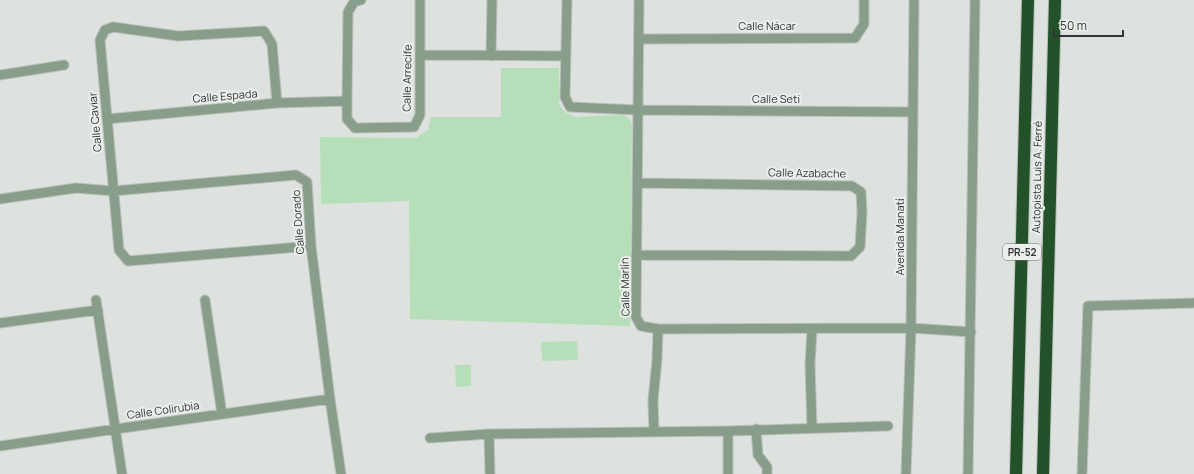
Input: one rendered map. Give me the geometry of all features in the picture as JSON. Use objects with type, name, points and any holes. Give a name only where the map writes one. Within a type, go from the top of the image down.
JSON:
[{"type":"highway","name":"Autopista Luis A. Ferré","points":[[1016,474],[1028,0]]},
{"type":"highway","name":"Autopista Luis A. Ferré","points":[[1043,474],[1055,0]]},
{"type":"street","name":"Calle Arrecife","points":[[361,0],[354,2],[348,12],[348,119],[355,128],[414,127],[420,115],[420,0]]},
{"type":"street","points":[[491,56],[492,0]]},
{"type":"street","points":[[567,0],[565,97],[570,107],[638,110]]},
{"type":"street","name":"Calle Marlín","points":[[639,0],[636,317],[641,326],[658,329],[911,328],[971,332]]},
{"type":"street","name":"Calle Nácar","points":[[638,38],[855,38],[864,24],[864,0]]},
{"type":"street","name":"Avenida Manatí","points":[[906,474],[911,328],[914,0]]},
{"type":"street","points":[[968,474],[975,0]]},
{"type":"street","name":"Calle Caviar","points":[[277,103],[272,44],[264,31],[178,36],[113,27],[104,30],[100,40],[119,250],[128,261],[311,246]]},
{"type":"street","points":[[420,55],[565,56]]},
{"type":"street","points":[[0,75],[64,65]]},
{"type":"street","name":"Calle Espada","points":[[107,119],[277,103],[347,101]]},
{"type":"street","name":"Calle Seti","points":[[638,110],[913,112]]},
{"type":"street","name":"Calle Dorado","points":[[0,199],[76,188],[113,191],[296,175],[308,182],[311,246],[341,474]]},
{"type":"street","name":"Calle Azabache","points":[[636,255],[851,256],[860,247],[862,213],[861,192],[852,186],[637,182]]},
{"type":"street","points":[[96,300],[122,474]]},
{"type":"street","points":[[205,300],[222,414]]},
{"type":"street","points":[[1082,474],[1088,306],[1194,303]]},
{"type":"street","points":[[0,322],[98,310]]},
{"type":"street","points":[[654,432],[653,400],[658,329]]},
{"type":"street","points":[[812,329],[810,365],[812,428]]},
{"type":"street","name":"Calle Colirubia","points":[[0,446],[330,399]]},
{"type":"street","points":[[861,427],[862,417]]},
{"type":"street","points":[[430,438],[489,434],[728,431],[888,426]]},
{"type":"street","points":[[756,430],[758,455],[767,467],[767,474]]},
{"type":"street","points":[[728,431],[728,474]]},
{"type":"street","points":[[489,434],[490,474]]},
{"type":"green space","points":[[501,68],[559,68],[559,105],[565,112],[575,117],[624,115],[630,120],[632,125],[630,326],[410,319],[409,201],[321,204],[320,137],[416,138],[428,130],[431,117],[501,117]]},
{"type":"green space","points":[[577,341],[578,360],[542,361],[541,342]]},
{"type":"green space","points":[[455,365],[471,365],[471,386],[456,387]]}]
